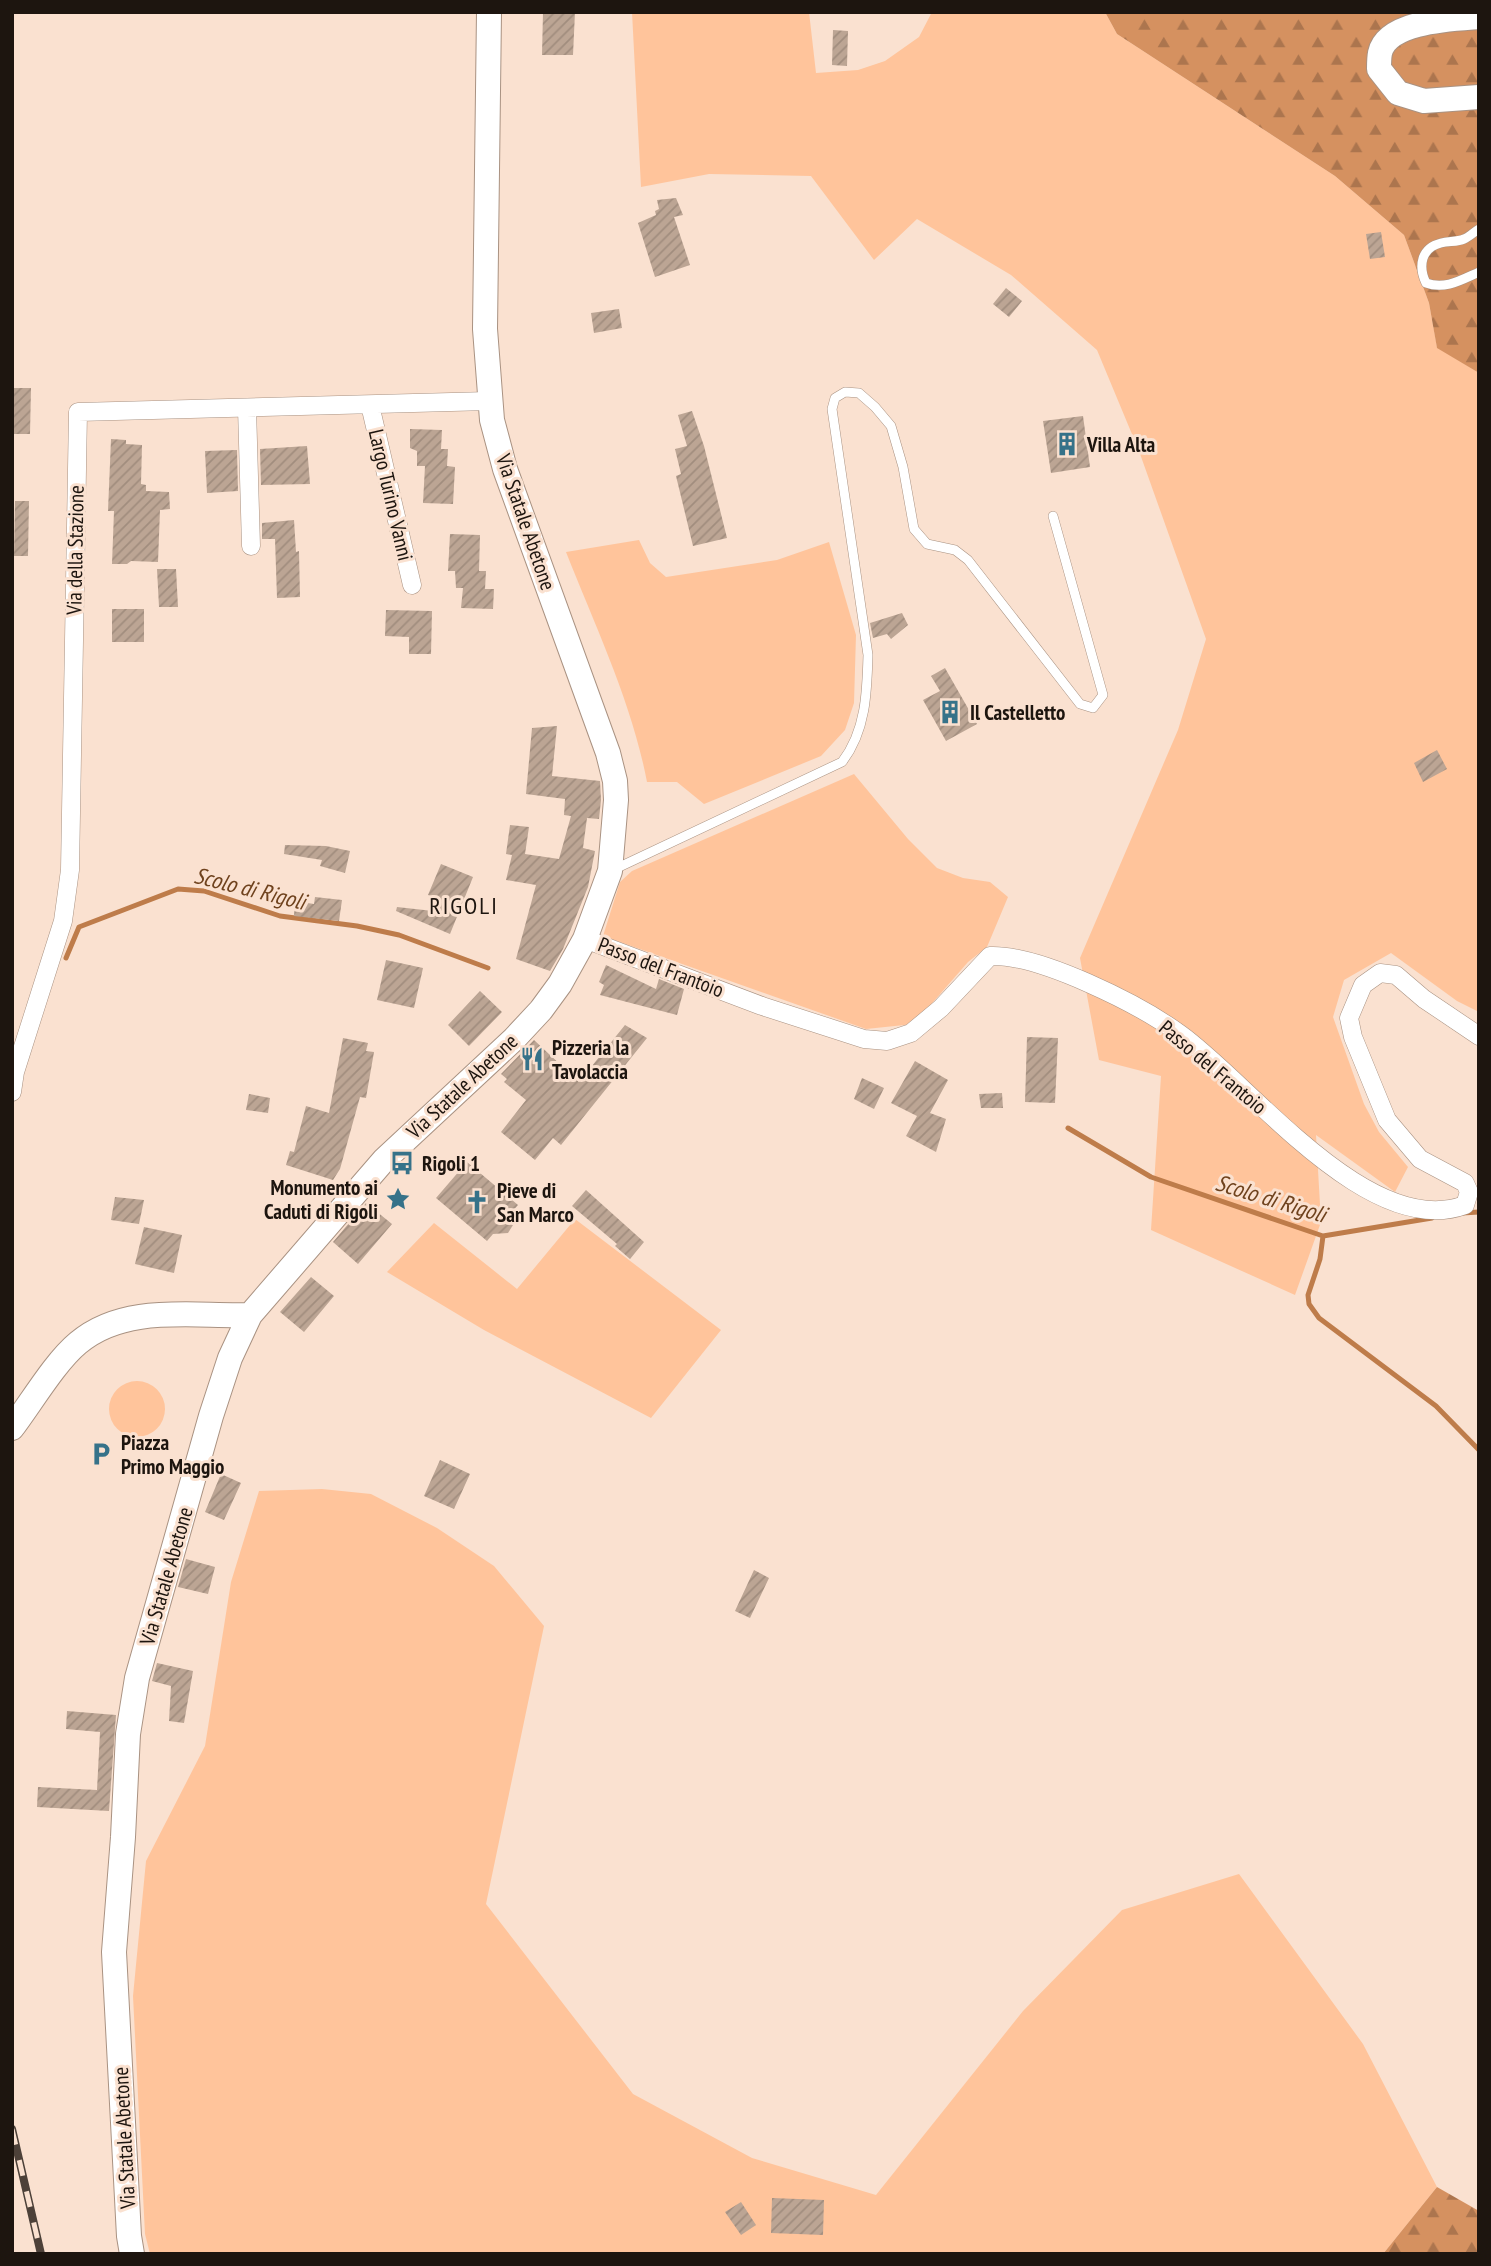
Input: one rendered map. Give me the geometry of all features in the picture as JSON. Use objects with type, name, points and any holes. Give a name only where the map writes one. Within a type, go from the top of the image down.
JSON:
[{"type":"main road","name":"Via Statale Abetone","points":[[132,2254],[114,1952],[131,1706],[211,1416],[230,1358],[250,1315],[384,1160],[514,1039],[541,1010],[560,984],[585,939],[610,871],[616,800],[615,781],[608,753],[505,469],[489,401],[485,329],[489,12]]},
{"type":"main road","points":[[1479,17],[1426,22],[1395,34],[1380,50],[1379,69],[1398,93],[1423,101],[1479,97]]},
{"type":"main road","points":[[12,1428],[76,1344],[103,1328],[133,1318],[157,1315],[250,1315]]},
{"type":"street","name":"Via della Stazione","points":[[12,1092],[15,1072],[63,921],[70,870],[78,412],[489,401]]},
{"type":"street","name":"Largo Turino Vanni","points":[[370,405],[412,585]]},
{"type":"street","points":[[247,408],[251,546]]},
{"type":"street","name":"Passo del Frantoio","points":[[585,939],[762,1006],[864,1040],[887,1041],[911,1033],[942,1008],[990,956],[1009,955],[1084,982],[1144,1012],[1181,1035],[1295,1138],[1359,1184],[1405,1208],[1431,1212],[1465,1205],[1468,1192],[1465,1183],[1420,1159],[1387,1120],[1353,1037],[1349,1018],[1363,985],[1380,973],[1396,975],[1424,999],[1479,1036]]},
{"type":"lane","points":[[1479,229],[1465,239],[1438,244],[1429,250],[1422,258],[1420,270],[1426,283],[1436,287],[1448,286],[1479,272]]},
{"type":"lane","points":[[610,871],[842,762],[850,751],[860,727],[867,695],[867,655],[832,408],[835,398],[845,392],[859,393],[891,426],[903,467],[914,529],[927,544],[955,550],[968,560],[1080,704],[1093,708],[1103,695],[1053,516]]},
{"type":"shaded area","points":[[632,12],[809,12],[816,73],[858,70],[885,61],[919,37],[932,12],[1105,12],[1117,34],[1335,176],[1404,235],[1429,303],[1437,347],[1479,373],[1479,1012],[1457,1001],[1391,953],[1344,980],[1333,1017],[1364,1104],[1379,1132],[1408,1167],[1395,1192],[1316,1135],[1321,1222],[1295,1295],[1151,1230],[1161,1076],[1099,1060],[1080,958],[1178,730],[1206,639],[1139,451],[1097,350],[1011,275],[917,219],[874,260],[811,176],[709,174],[641,187]]},
{"type":"shaded area","points":[[639,540],[650,563],[666,577],[777,560],[829,542],[856,635],[854,703],[845,730],[821,756],[704,804],[677,782],[647,782],[623,695],[566,552]]},
{"type":"shaded area","points":[[854,774],[908,839],[937,868],[963,878],[990,882],[1008,897],[987,947],[968,962],[914,1024],[866,1029],[603,936],[620,882],[632,871]]},
{"type":"shaded area","points":[[575,1219],[721,1330],[651,1418],[484,1330],[387,1272],[434,1223],[517,1289]]},
{"type":"shaded area","points":[[131,1381],[143,1381],[153,1385],[161,1393],[165,1409],[161,1425],[153,1433],[143,1437],[131,1437],[121,1433],[113,1425],[109,1415],[109,1403],[113,1393],[121,1385]]},
{"type":"shaded area","points":[[322,1489],[371,1494],[437,1528],[494,1566],[544,1626],[486,1904],[633,2094],[752,2158],[876,2195],[1023,2011],[1122,1910],[1239,1874],[1363,2044],[1437,2187],[1383,2254],[150,2254],[145,2234],[133,1996],[146,1861],[205,1746],[231,1582],[259,1491]]},
{"type":"green space","points":[[1105,12],[1479,12],[1479,373],[1437,348],[1429,303],[1404,235],[1335,176],[1117,34]]},
{"type":"green space","points":[[1437,2187],[1479,2211],[1479,2254],[1383,2254]]},
{"type":"building","points":[[543,12],[575,12],[573,55],[542,55]]},
{"type":"building","points":[[833,30],[848,31],[847,66],[832,65]]},
{"type":"building","points":[[676,198],[683,215],[674,217],[690,265],[655,277],[638,223],[656,215],[655,211],[659,209],[657,200]]},
{"type":"building","points":[[1381,232],[1385,257],[1370,259],[1366,234]]},
{"type":"building","points":[[1006,288],[1022,301],[1009,317],[993,304]]},
{"type":"building","points":[[619,309],[622,328],[594,333],[591,313]]},
{"type":"building","points":[[12,388],[31,388],[30,434],[12,434]]},
{"type":"building","points":[[692,411],[704,446],[727,538],[693,546],[676,476],[681,474],[675,449],[687,446],[678,415]]},
{"type":"building","name":"Villa Alta","points":[[1083,416],[1090,467],[1051,473],[1043,421]]},
{"type":"building","points":[[410,429],[442,430],[441,449],[448,449],[447,466],[455,467],[453,504],[423,503],[425,466],[417,466],[417,451],[410,448]]},
{"type":"building","points":[[111,439],[142,445],[141,484],[146,485],[146,491],[169,492],[170,509],[160,510],[158,562],[131,561],[127,564],[112,564],[114,511],[108,511]]},
{"type":"building","points":[[307,446],[310,484],[261,485],[260,449]]},
{"type":"building","points":[[237,450],[238,491],[207,493],[205,451]]},
{"type":"building","points":[[15,501],[29,501],[28,556],[14,556]]},
{"type":"building","points":[[294,520],[296,552],[299,551],[300,597],[277,598],[275,539],[262,539],[262,523]]},
{"type":"building","points":[[450,534],[480,535],[479,571],[486,571],[485,589],[494,589],[493,609],[461,608],[463,588],[456,588],[455,571],[448,571]]},
{"type":"building","points":[[157,569],[176,569],[178,607],[159,607]]},
{"type":"building","points":[[112,609],[144,609],[144,642],[112,642]]},
{"type":"building","points":[[386,610],[432,611],[431,654],[409,654],[409,637],[385,636]]},
{"type":"building","points":[[902,613],[908,625],[891,639],[887,634],[873,638],[870,623]]},
{"type":"building","name":"Il Castelletto","points":[[945,668],[977,724],[946,741],[923,700],[940,691],[931,676]]},
{"type":"building","points":[[557,726],[552,776],[600,781],[601,800],[599,819],[587,818],[583,848],[595,851],[588,887],[563,949],[550,971],[516,959],[536,885],[506,880],[512,855],[506,854],[510,825],[529,827],[525,854],[559,859],[571,816],[564,815],[565,799],[526,794],[532,728]]},
{"type":"building","points":[[1437,750],[1447,769],[1423,782],[1414,763]]},
{"type":"building","points":[[285,845],[326,846],[350,851],[345,873],[320,866],[322,860],[284,854]]},
{"type":"building","points":[[441,864],[473,877],[450,934],[396,911],[397,907],[433,911],[435,897],[428,895]]},
{"type":"building","points":[[315,897],[342,900],[339,921],[294,916],[295,901],[314,904]]},
{"type":"building","points":[[386,960],[423,968],[414,1008],[377,1000]]},
{"type":"building","points":[[606,965],[656,989],[659,979],[684,989],[677,1015],[600,995],[604,985],[599,982]]},
{"type":"building","points":[[480,991],[502,1012],[469,1046],[448,1025]]},
{"type":"building","points":[[625,1025],[647,1038],[561,1145],[553,1138],[535,1160],[501,1132],[526,1100],[504,1082],[507,1079],[501,1074],[534,1040],[579,1082]]},
{"type":"building","points":[[1027,1037],[1058,1038],[1055,1103],[1025,1102]]},
{"type":"building","points":[[343,1038],[368,1043],[366,1051],[374,1052],[366,1098],[360,1097],[340,1169],[333,1180],[286,1165],[290,1151],[294,1152],[306,1106],[329,1113]]},
{"type":"building","points":[[915,1061],[948,1080],[930,1113],[946,1119],[936,1152],[906,1136],[917,1116],[891,1103]]},
{"type":"building","points":[[862,1078],[884,1088],[874,1109],[854,1099]]},
{"type":"building","points":[[1002,1093],[1003,1108],[981,1108],[979,1094]]},
{"type":"building","points":[[249,1094],[270,1098],[268,1113],[246,1110]]},
{"type":"building","name":"Pieve di San Marco","points":[[467,1162],[518,1205],[511,1213],[513,1225],[508,1233],[493,1234],[487,1241],[436,1198]]},
{"type":"building","points":[[586,1190],[644,1242],[630,1259],[615,1246],[617,1244],[572,1206]]},
{"type":"building","points":[[115,1197],[144,1200],[139,1224],[111,1220]]},
{"type":"building","points":[[366,1203],[392,1224],[358,1264],[333,1242]]},
{"type":"building","points":[[144,1227],[182,1235],[174,1273],[135,1264]]},
{"type":"building","points":[[311,1277],[334,1296],[304,1332],[280,1312]]},
{"type":"building","points":[[440,1460],[470,1474],[454,1509],[424,1496]]},
{"type":"building","points":[[221,1474],[241,1483],[224,1520],[205,1512]]},
{"type":"building","points":[[186,1559],[215,1567],[208,1594],[178,1587]]},
{"type":"building","points":[[754,1570],[769,1578],[750,1618],[735,1611]]},
{"type":"building","points":[[157,1663],[193,1671],[184,1723],[169,1721],[171,1686],[152,1681]]},
{"type":"building","points":[[67,1711],[116,1715],[109,1811],[37,1807],[38,1787],[97,1790],[100,1732],[66,1729]]},
{"type":"building","points":[[772,2198],[824,2200],[823,2235],[771,2233]]},
{"type":"building","points":[[741,2202],[756,2225],[741,2235],[725,2212]]},
{"type":"waterway","name":"Scolo di Rigoli","points":[[66,958],[79,927],[178,889],[204,891],[280,916],[357,926],[399,935],[488,968]]},
{"type":"waterway","name":"Scolo di Rigoli","points":[[1068,1128],[1151,1177],[1323,1236],[1432,1218]]},
{"type":"waterway","name":"Scolo di Rigoli","points":[[1462,1213],[1479,1212]]},
{"type":"waterway","points":[[1323,1236],[1320,1259],[1308,1295],[1309,1304],[1319,1318],[1436,1406],[1479,1450]]},
{"type":"railway","points":[[12,2129],[41,2254]]},
{"type":"place","name":"Villa Alta","points":[[1067,444]]},
{"type":"place","name":"Il Castelletto","points":[[950,712]]},
{"type":"place","name":"Pizzeria la Tavolaccia","points":[[532,1059]]},
{"type":"place","name":"Rigoli 1","points":[[402,1163]]},
{"type":"place","name":"Monumento ai Caduti di Rigoli","points":[[398,1199]]},
{"type":"place","name":"Pieve di San Marco","points":[[477,1202]]},
{"type":"place","name":"Piazza Primo Maggio","points":[[101,1454]]},
{"type":"district","name":"RIGOLI","points":[[464,905]]}]
